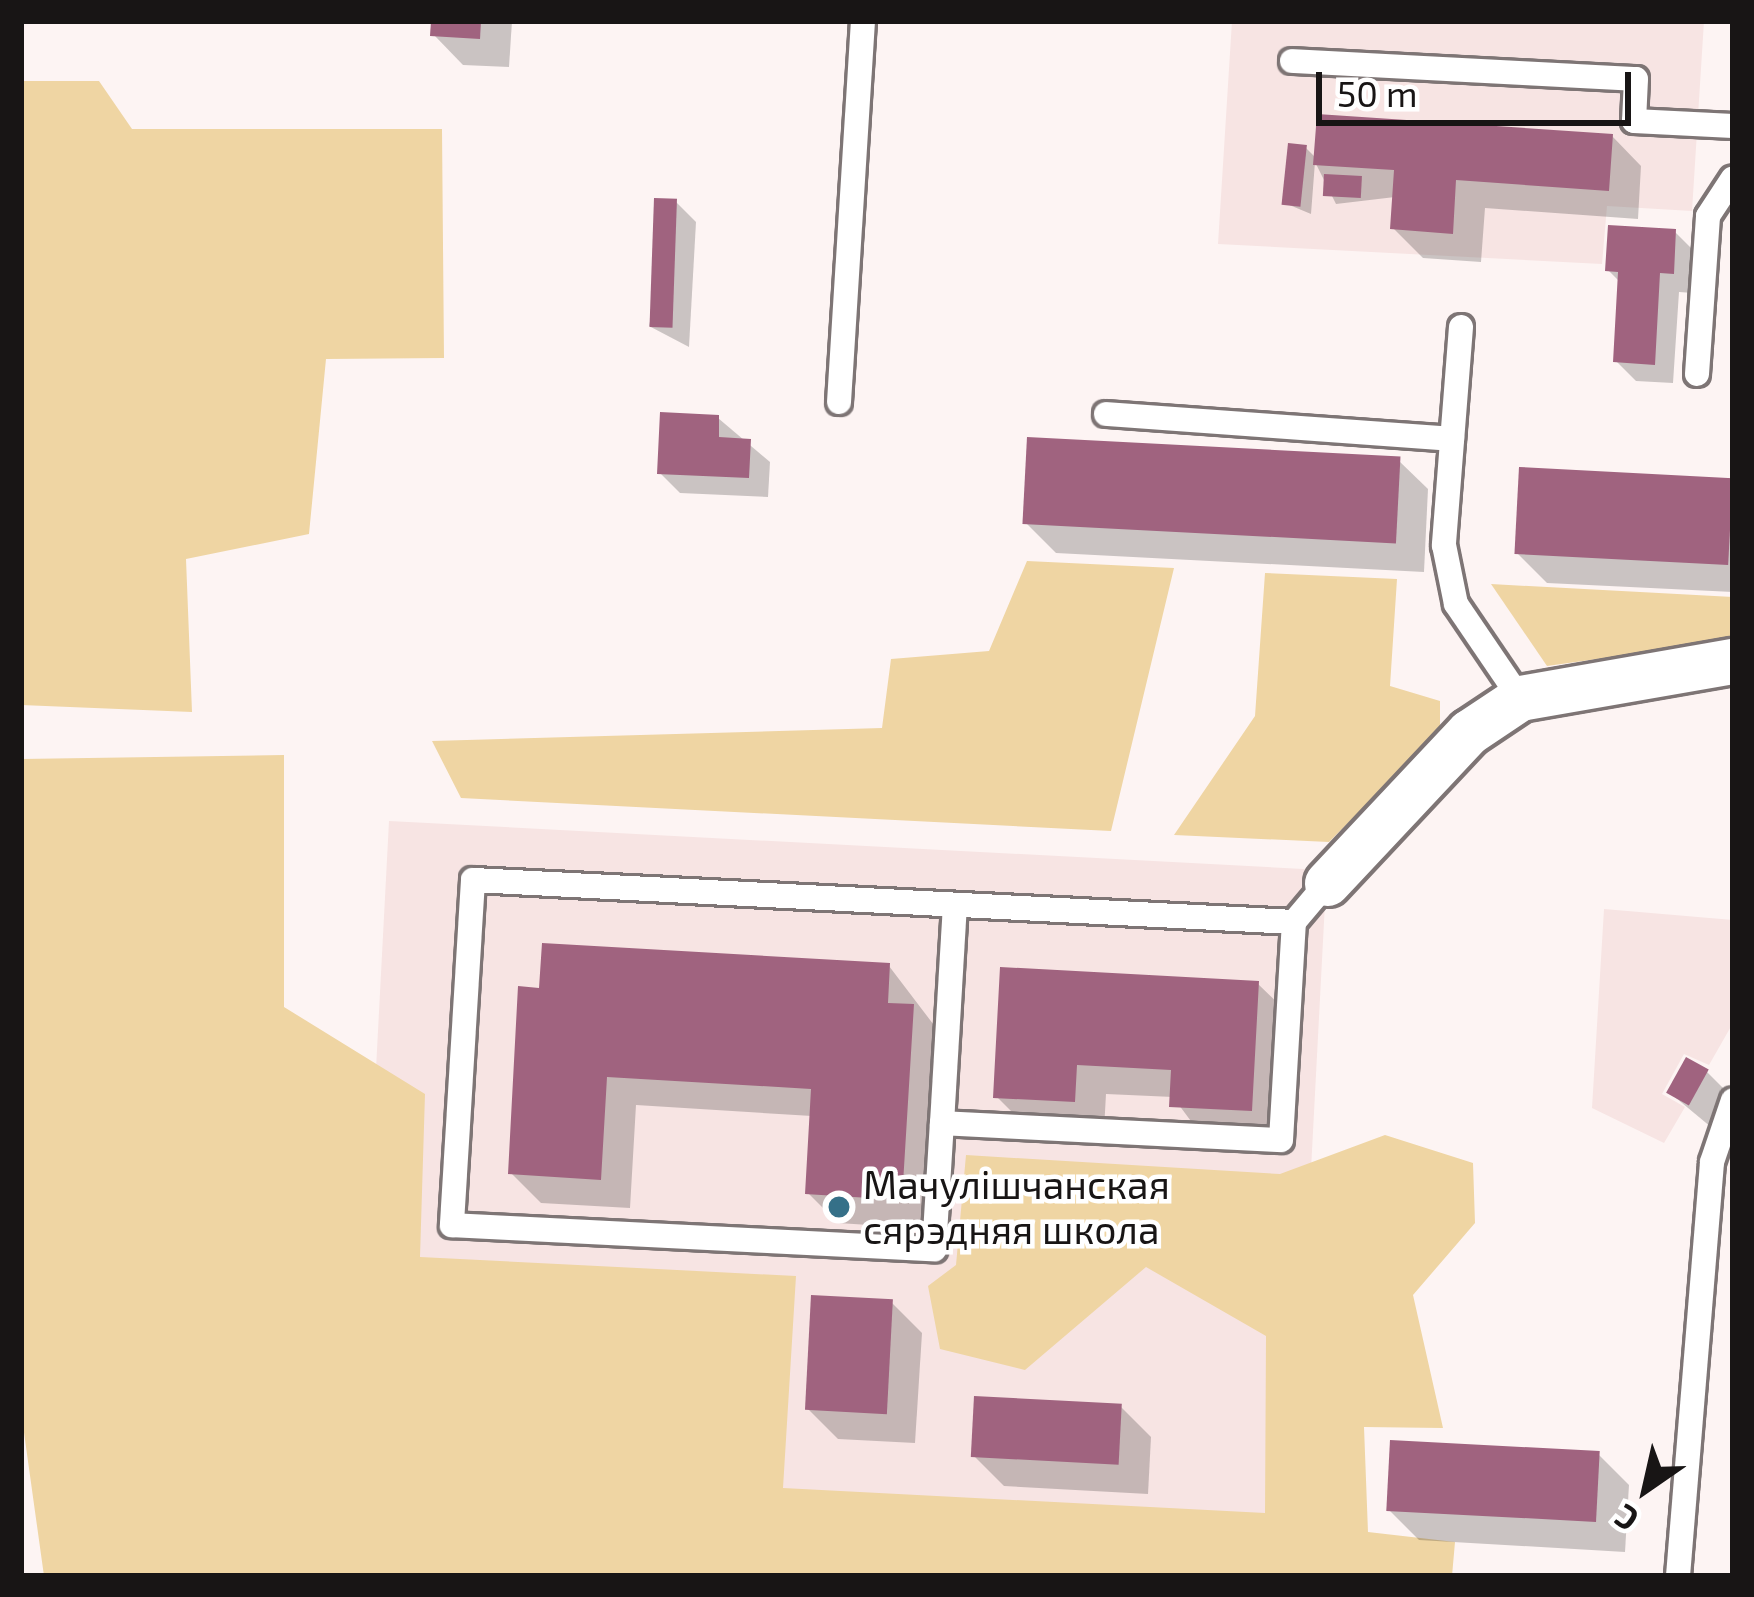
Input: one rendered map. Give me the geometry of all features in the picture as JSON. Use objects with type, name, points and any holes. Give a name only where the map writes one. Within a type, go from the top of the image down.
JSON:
[{"type":"street","points":[[1327,883],[1469,732],[1520,698],[1733,662]]},
{"type":"lane","points":[[839,403],[863,21]]},
{"type":"lane","points":[[1292,61],[1636,79],[1634,122],[1733,126]]},
{"type":"lane","points":[[1696,374],[1708,216],[1733,178]]},
{"type":"lane","points":[[1461,327],[1444,545],[1456,604],[1520,698]]},
{"type":"lane","points":[[1106,414],[1452,439]]},
{"type":"lane","points":[[955,905],[934,1250],[452,1225],[473,880],[1294,922]]},
{"type":"lane","points":[[942,1123],[1280,1140],[1294,922],[1327,883]]},
{"type":"lane","points":[[1678,1576],[1712,1162],[1733,1100]]},
{"type":"shaded area","points":[[1232,21],[1704,21],[1692,211],[1607,206],[1602,264],[1218,244]]},
{"type":"shaded area","points":[[21,81],[99,81],[132,129],[442,129],[444,358],[326,359],[309,534],[186,559],[192,712],[21,705]]},
{"type":"shaded area","points":[[1027,561],[1174,568],[1111,831],[461,798],[432,741],[882,728],[891,659],[989,651]]},
{"type":"shaded area","points":[[1265,573],[1397,579],[1390,686],[1440,701],[1440,731],[1329,842],[1174,835],[1255,716]]},
{"type":"shaded area","points":[[1491,584],[1733,597],[1733,640],[1547,666]]},
{"type":"shaded area","points":[[284,755],[284,1007],[425,1094],[420,1257],[796,1276],[783,1488],[1265,1513],[1266,1336],[1146,1267],[1025,1370],[940,1349],[928,1286],[956,1265],[966,1155],[1280,1174],[1385,1135],[1473,1163],[1475,1223],[1413,1295],[1443,1428],[1364,1427],[1368,1532],[1455,1542],[1452,1576],[44,1576],[21,1411],[21,759]]},
{"type":"shaded area","name":"Мачулішчанская сярэдняя школа","points":[[389,821],[1327,870],[1290,1576],[1038,1576],[351,1540]]},
{"type":"shaded area","points":[[1604,909],[1733,920],[1733,1023],[1709,1065],[1684,1054],[1662,1094],[1685,1107],[1664,1143],[1592,1108]]},
{"type":"building","points":[[431,21],[481,21],[480,39],[430,36]]},
{"type":"building","points":[[1317,114],[1613,134],[1609,191],[1456,180],[1453,234],[1390,229],[1394,170],[1313,165]]},
{"type":"building","points":[[1288,143],[1307,145],[1300,207],[1282,205]]},
{"type":"building","points":[[1324,174],[1362,176],[1361,198],[1323,196]]},
{"type":"building","points":[[654,198],[677,199],[672,328],[649,327]]},
{"type":"building","points":[[1608,225],[1676,229],[1674,274],[1660,273],[1655,365],[1613,362],[1618,272],[1605,271]]},
{"type":"building","points":[[660,412],[719,415],[719,437],[751,439],[749,478],[657,474]]},
{"type":"building","points":[[1027,437],[1400,457],[1396,543],[1022,524]]},
{"type":"building","points":[[1519,467],[1733,478],[1728,565],[1514,554]]},
{"type":"building","points":[[542,943],[890,963],[888,1003],[914,1004],[902,1200],[805,1194],[811,1089],[607,1077],[601,1180],[508,1174],[518,986],[539,988]]},
{"type":"building","points":[[1000,967],[1259,981],[1252,1111],[1169,1107],[1171,1070],[1077,1065],[1075,1102],[993,1098]]},
{"type":"building","points":[[1686,1057],[1709,1070],[1689,1105],[1666,1093]]},
{"type":"building","points":[[811,1295],[893,1299],[887,1414],[805,1410]]},
{"type":"building","points":[[974,1396],[1122,1404],[1119,1465],[971,1457]]},
{"type":"building","points":[[1390,1440],[1600,1451],[1596,1522],[1386,1511]]},
{"type":"place","name":"Мачулішчанская сярэдняя школа","points":[[839,1207]]}]
